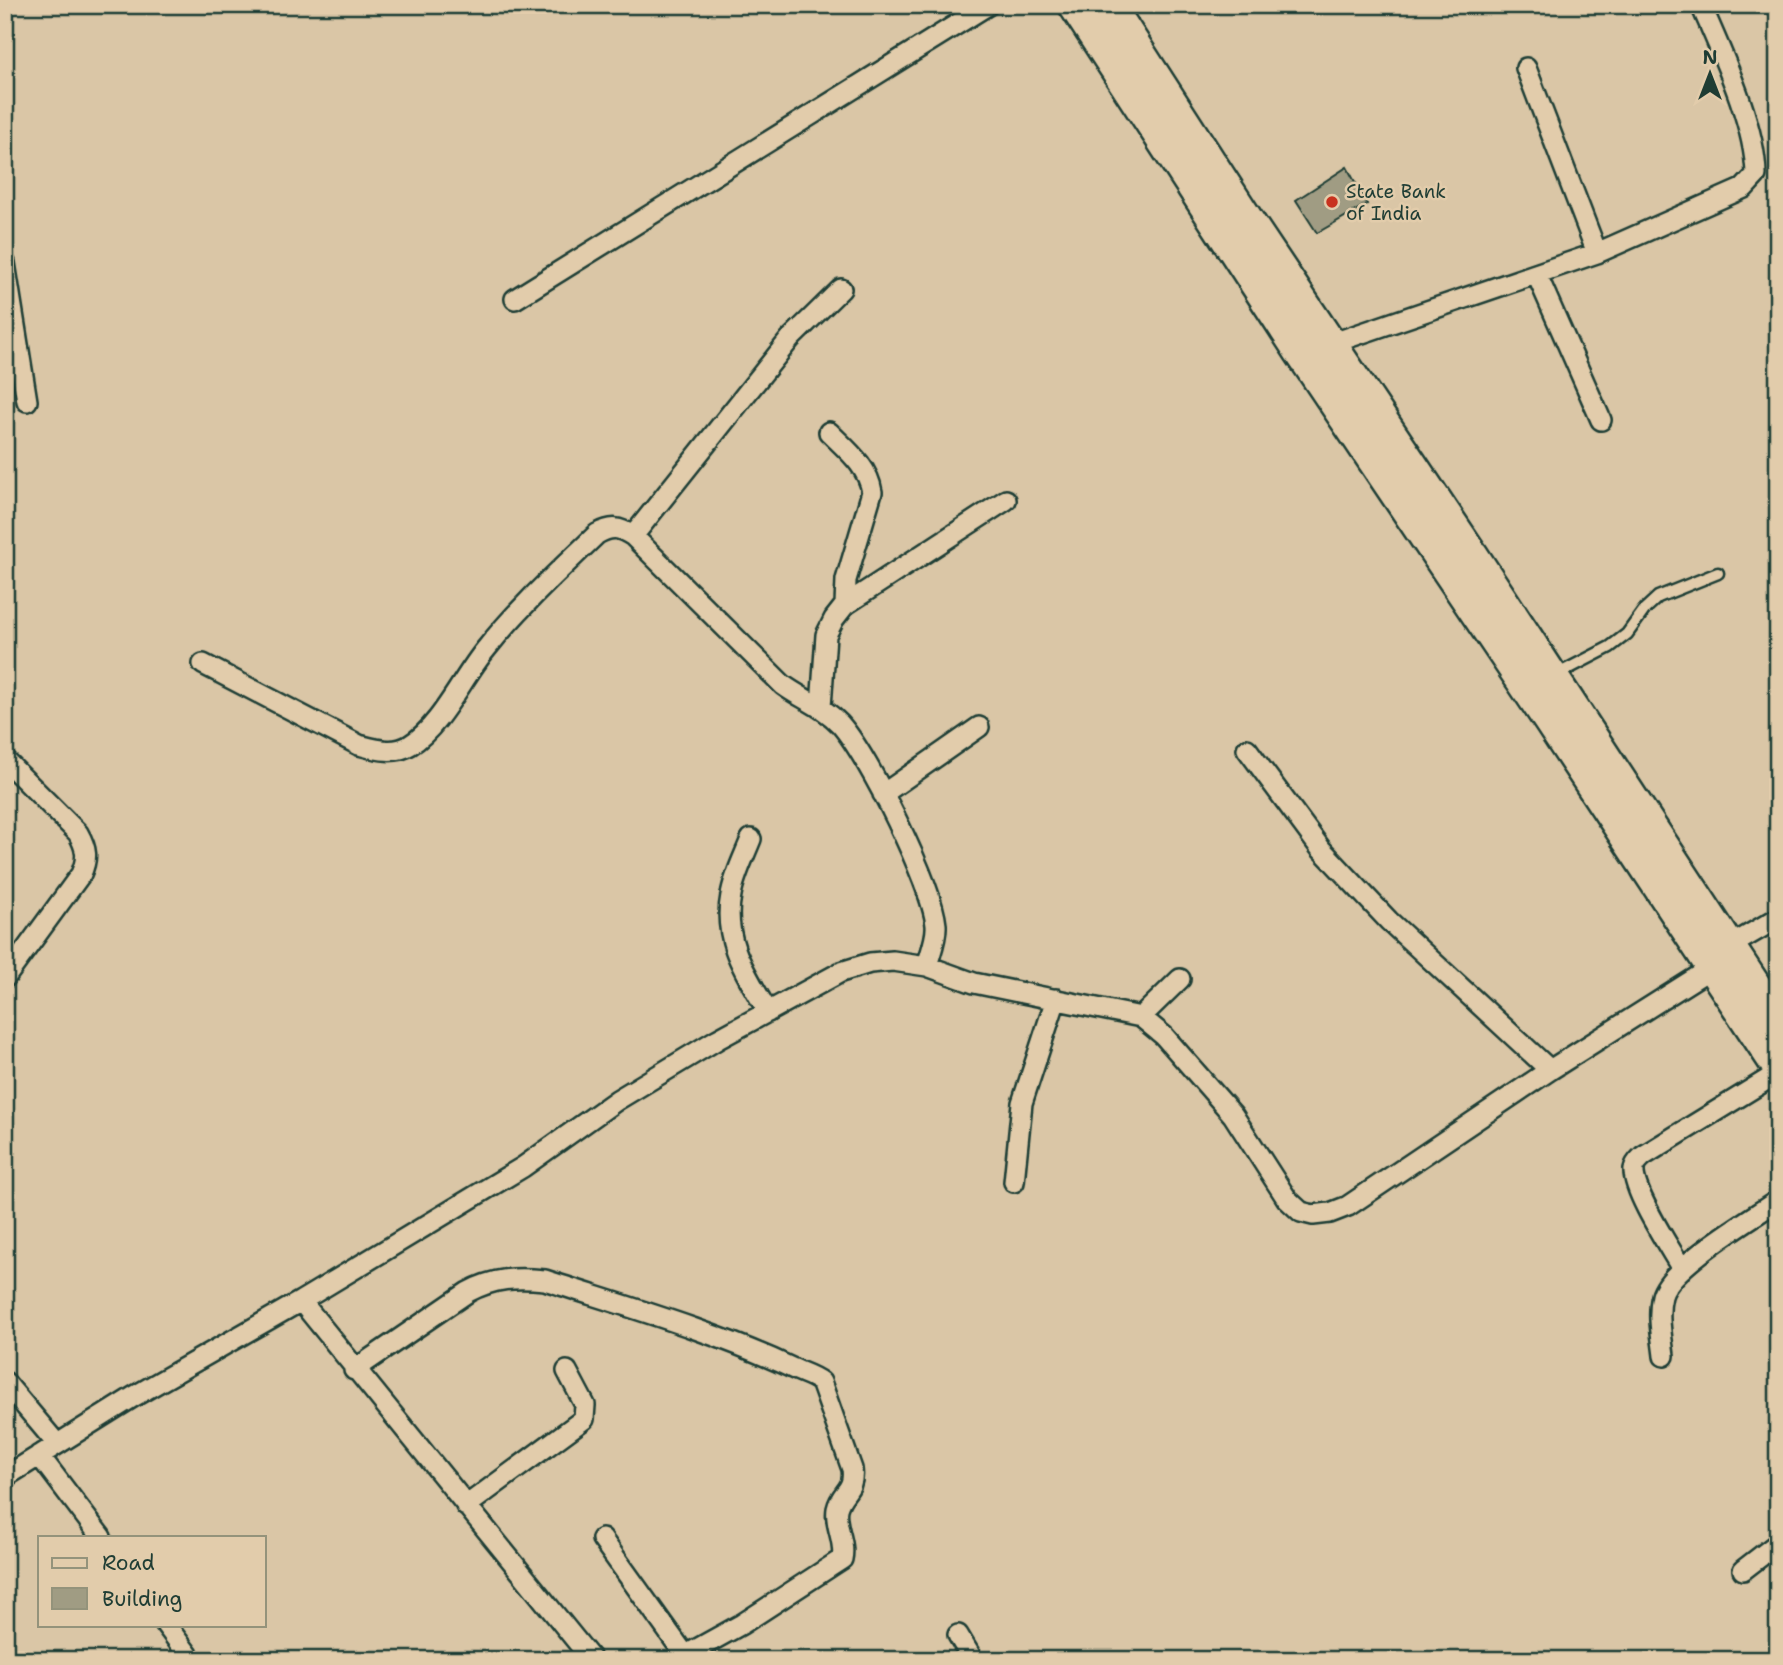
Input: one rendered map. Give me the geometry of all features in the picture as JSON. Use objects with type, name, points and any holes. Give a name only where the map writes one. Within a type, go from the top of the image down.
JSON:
[{"type":"main road","points":[[1074,5],[1308,363],[1558,732],[1720,957],[1778,1022]]},
{"type":"main road","points":[[1108,5],[1552,677],[1720,957],[1778,1066]]},
{"type":"street","points":[[515,299],[988,5]]},
{"type":"street","points":[[1330,344],[1597,253],[1744,188],[1756,175],[1756,156],[1731,75],[1701,5]]},
{"type":"street","points":[[1526,68],[1597,253]]},
{"type":"street","points":[[5,263],[27,401]]},
{"type":"street","points":[[1537,275],[1601,420]]},
{"type":"street","points":[[633,536],[790,340],[841,289]]},
{"type":"street","points":[[830,432],[863,468],[873,492],[846,580],[845,605]]},
{"type":"street","points":[[821,706],[826,635],[845,605],[1006,500]]},
{"type":"street","points":[[203,664],[359,745],[383,751],[407,747],[427,734],[485,650],[526,602],[597,534],[609,527],[621,528],[633,536],[783,685],[821,706],[853,741],[883,794],[933,903],[937,929],[927,967]]},
{"type":"street","points":[[883,794],[979,727]]},
{"type":"street","points":[[1247,749],[1321,849],[1389,921],[1550,1070]]},
{"type":"street","points":[[5,760],[78,833],[85,846],[87,861],[81,874],[5,978]]},
{"type":"street","points":[[751,839],[731,893],[729,927],[738,959],[768,1012]]},
{"type":"street","points":[[5,1476],[133,1397],[300,1301],[523,1167],[617,1100],[841,972],[870,963],[893,961],[927,967],[974,983],[1141,1017],[1164,1036],[1233,1115],[1287,1199],[1301,1212],[1314,1215],[1331,1213],[1348,1206],[1778,918]]},
{"type":"street","points":[[1141,1017],[1180,979]]},
{"type":"street","points":[[1014,1182],[1022,1103],[1056,999]]},
{"type":"street","points":[[1682,1269],[1643,1200],[1635,1180],[1636,1162],[1778,1073]]},
{"type":"street","points":[[1664,1356],[1660,1314],[1662,1296],[1668,1282],[1778,1200]]},
{"type":"street","points":[[354,1370],[484,1283],[521,1278],[545,1280],[697,1330],[771,1357],[821,1382],[852,1469],[850,1490],[838,1506],[836,1514],[843,1539],[842,1559],[742,1624],[681,1657],[602,1539]]},
{"type":"street","points":[[300,1301],[592,1660]]},
{"type":"street","points":[[466,1506],[584,1419],[585,1405],[568,1371]]},
{"type":"street","points":[[5,1382],[57,1444]]},
{"type":"street","points":[[40,1455],[99,1536]]},
{"type":"street","points":[[1743,1570],[1778,1543]]},
{"type":"street","points":[[167,1626],[192,1660]]},
{"type":"street","points":[[958,1635],[973,1660]]},
{"type":"lane","points":[[1552,677],[1610,647],[1627,634],[1645,609],[1658,597],[1718,573]]},
{"type":"building","name":"State Bank of India","points":[[1347,167],[1367,204],[1317,233],[1296,200]]},
{"type":"place","name":"State Bank of India","points":[[1332,202]]}]
